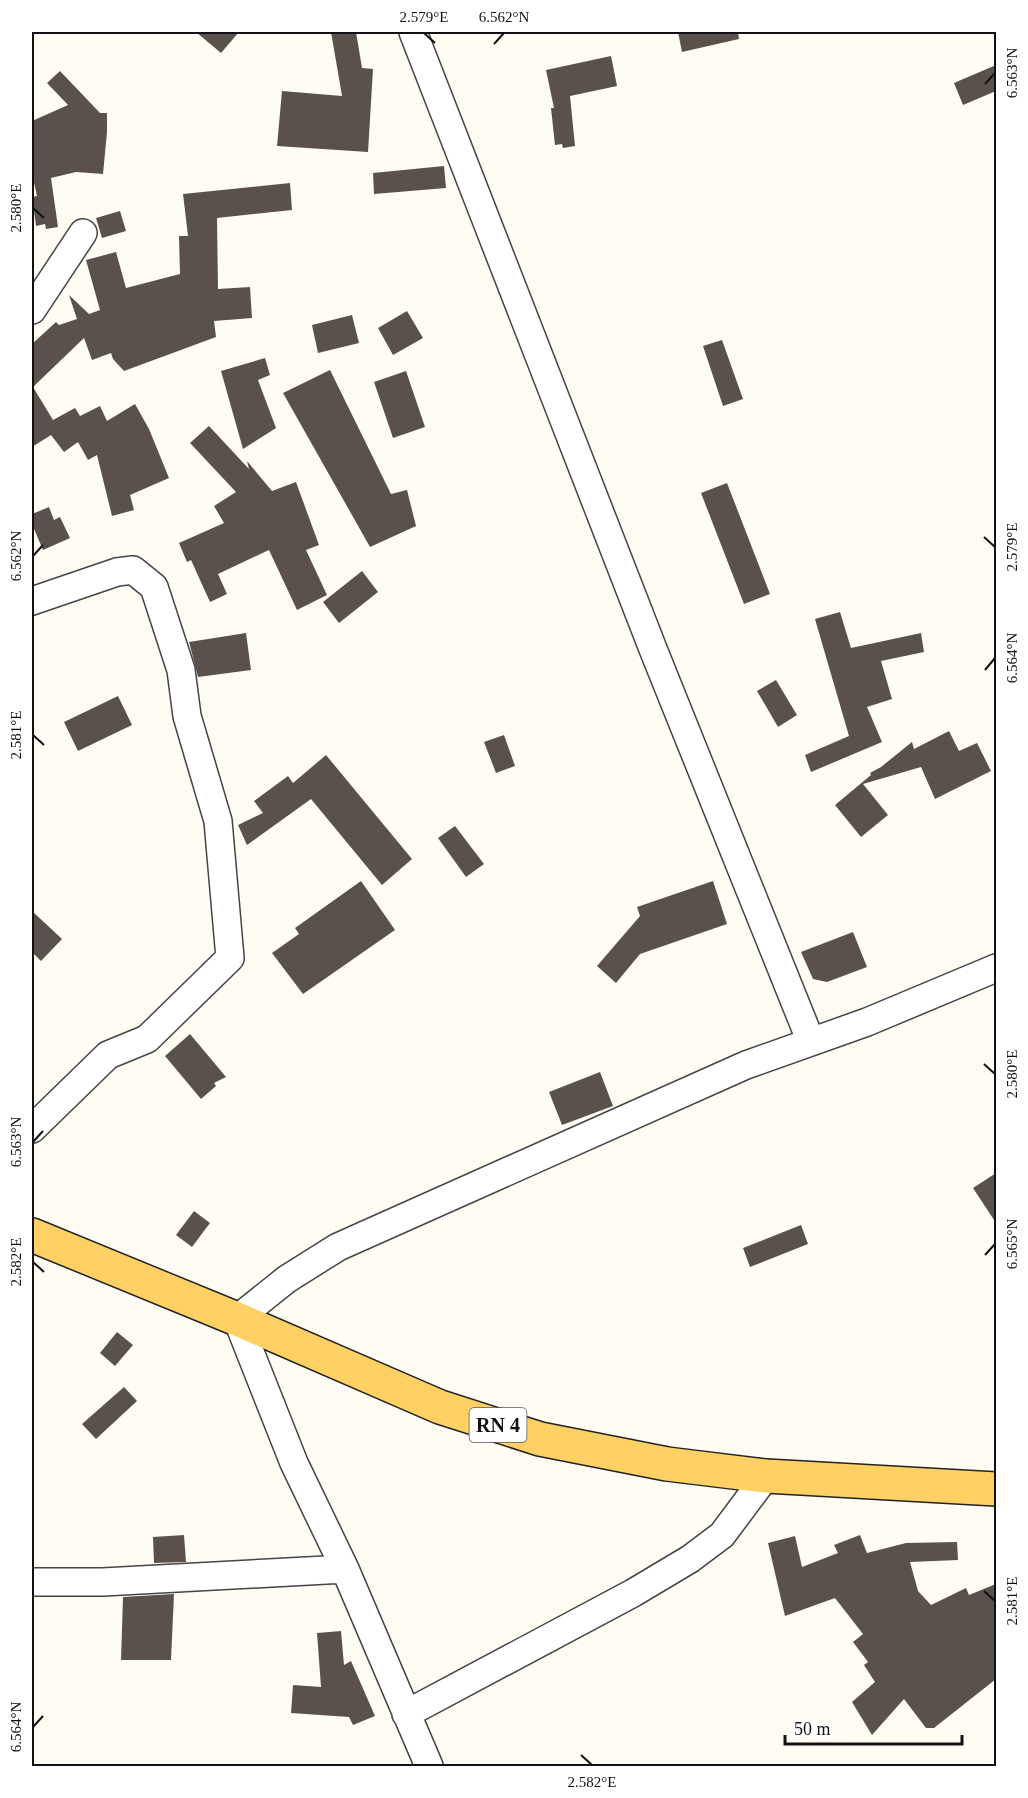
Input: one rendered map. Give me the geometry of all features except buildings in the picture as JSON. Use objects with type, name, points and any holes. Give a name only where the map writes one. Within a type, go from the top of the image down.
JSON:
[{"type":"main road","name":"RN 4","points":[[32,1235],[237,1319],[440,1407],[540,1439],[668,1464],[766,1476],[996,1490]]},
{"type":"street","points":[[413,32],[649,638],[811,1042]]},
{"type":"street","points":[[32,310],[82,233]]},
{"type":"street","points":[[32,601],[117,572],[134,570],[154,587],[181,670],[187,716],[218,821],[230,958],[147,1039],[108,1055],[32,1129]]},
{"type":"street","points":[[429,1767],[345,1569],[294,1463],[237,1319],[287,1279],[338,1247],[746,1065],[867,1022],[996,968]]},
{"type":"street","points":[[406,1714],[633,1593],[690,1559],[722,1535],[766,1476]]},
{"type":"street","points":[[32,1582],[103,1582],[345,1569]]}]
